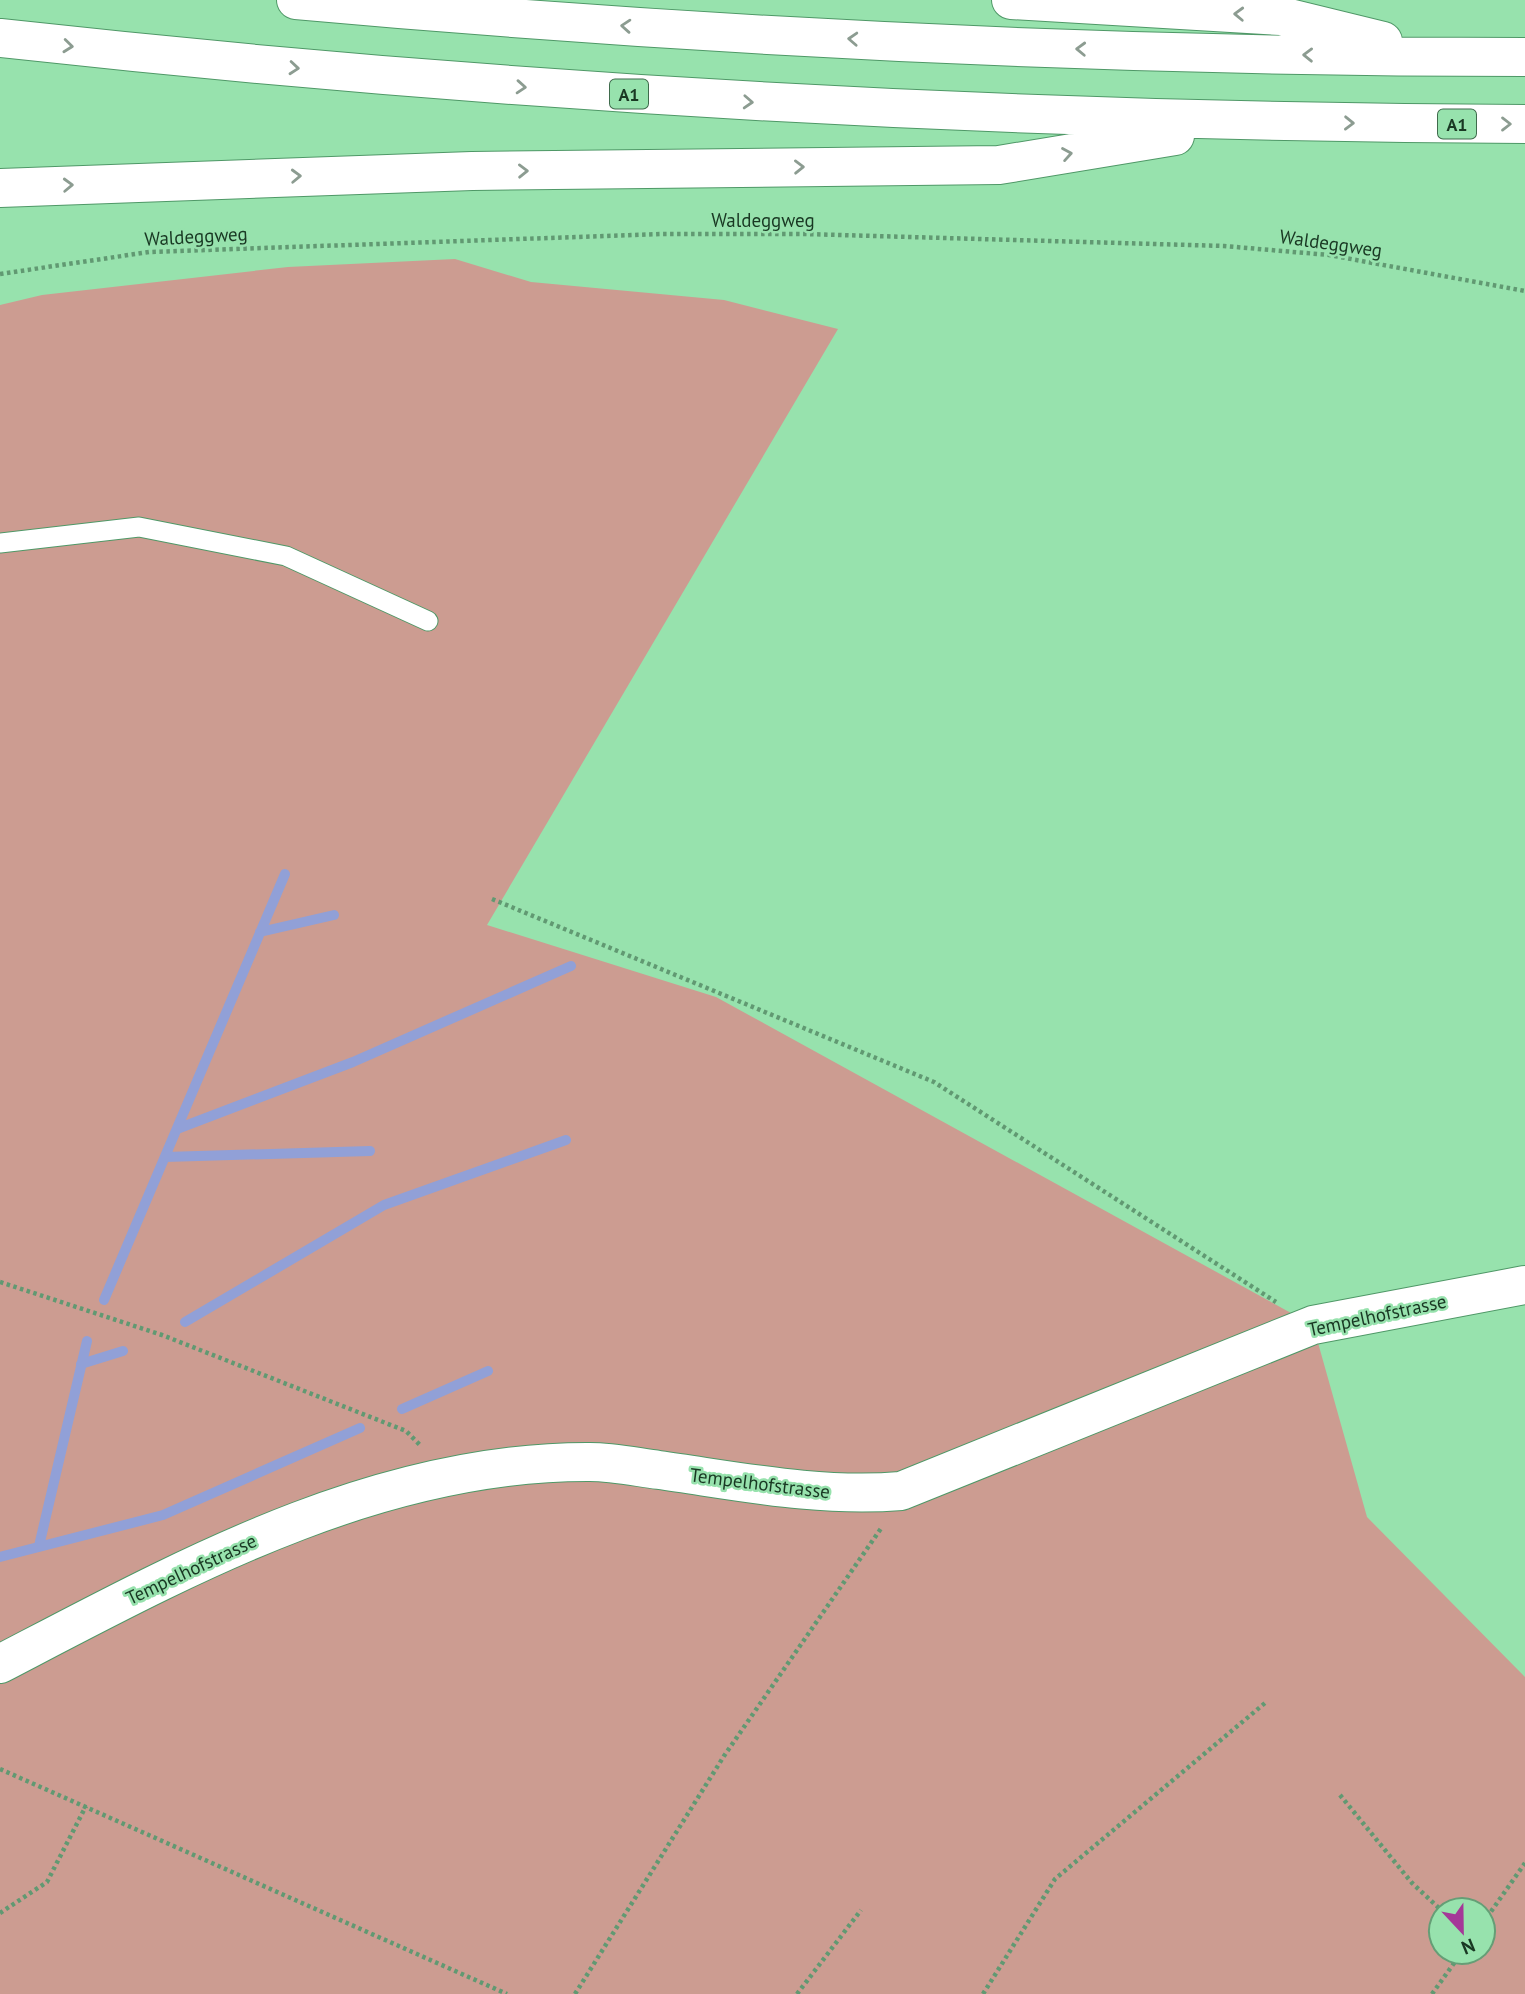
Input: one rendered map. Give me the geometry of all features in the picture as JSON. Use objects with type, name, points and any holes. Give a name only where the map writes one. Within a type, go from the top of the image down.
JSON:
[{"type":"main road","points":[[296,0],[564,22],[908,42],[1525,57]]},
{"type":"main road","points":[[1011,0],[1281,16],[1450,57]]},
{"type":"main road","name":"A1","points":[[0,38],[333,72],[599,92],[933,111],[1260,122],[1525,124]]},
{"type":"main road","points":[[0,188],[472,171],[999,165],[1260,122]]},
{"type":"main road","name":"Tempelhofstrasse","points":[[0,1664],[173,1574],[250,1541],[346,1504],[451,1475],[522,1465],[592,1462],[856,1495],[901,1491],[1312,1325],[1525,1285]]},
{"type":"lane","points":[[0,543],[139,527],[286,556],[428,621]]},
{"type":"path","name":"Waldeggweg","points":[[0,274],[149,252],[662,234],[805,233],[1224,246],[1329,255],[1525,291]]},
{"type":"path","points":[[492,899],[934,1082],[1312,1325]]},
{"type":"path","points":[[0,1282],[162,1335],[407,1431],[451,1475]]},
{"type":"path","points":[[575,1994],[724,1756],[875,1539],[901,1491]]},
{"type":"path","points":[[983,1994],[1055,1880],[1265,1703]]},
{"type":"path","points":[[0,1769],[507,1994]]},
{"type":"path","points":[[1340,1795],[1412,1883],[1427,1897]]},
{"type":"path","points":[[0,1913],[47,1882],[86,1806]]},
{"type":"path","points":[[1497,1903],[1525,1863]]},
{"type":"path","points":[[797,1994],[861,1910]]},
{"type":"path","points":[[1432,1994],[1452,1966]]},
{"type":"shaded area","points":[[455,259],[531,282],[724,300],[838,329],[487,925],[716,997],[1313,1325],[1367,1517],[1525,1677],[1525,1994],[0,1994],[0,305],[42,295],[288,267]]},
{"type":"waterway","points":[[104,1300],[285,874]]},
{"type":"waterway","points":[[260,932],[334,915]]},
{"type":"waterway","points":[[177,1129],[353,1062],[571,966]]},
{"type":"waterway","points":[[185,1322],[384,1205],[566,1140]]},
{"type":"waterway","points":[[165,1157],[370,1151]]},
{"type":"waterway","points":[[39,1546],[87,1341]]},
{"type":"waterway","points":[[81,1364],[123,1351]]},
{"type":"waterway","points":[[402,1409],[488,1371]]},
{"type":"waterway","points":[[0,1557],[163,1515],[360,1428]]}]
